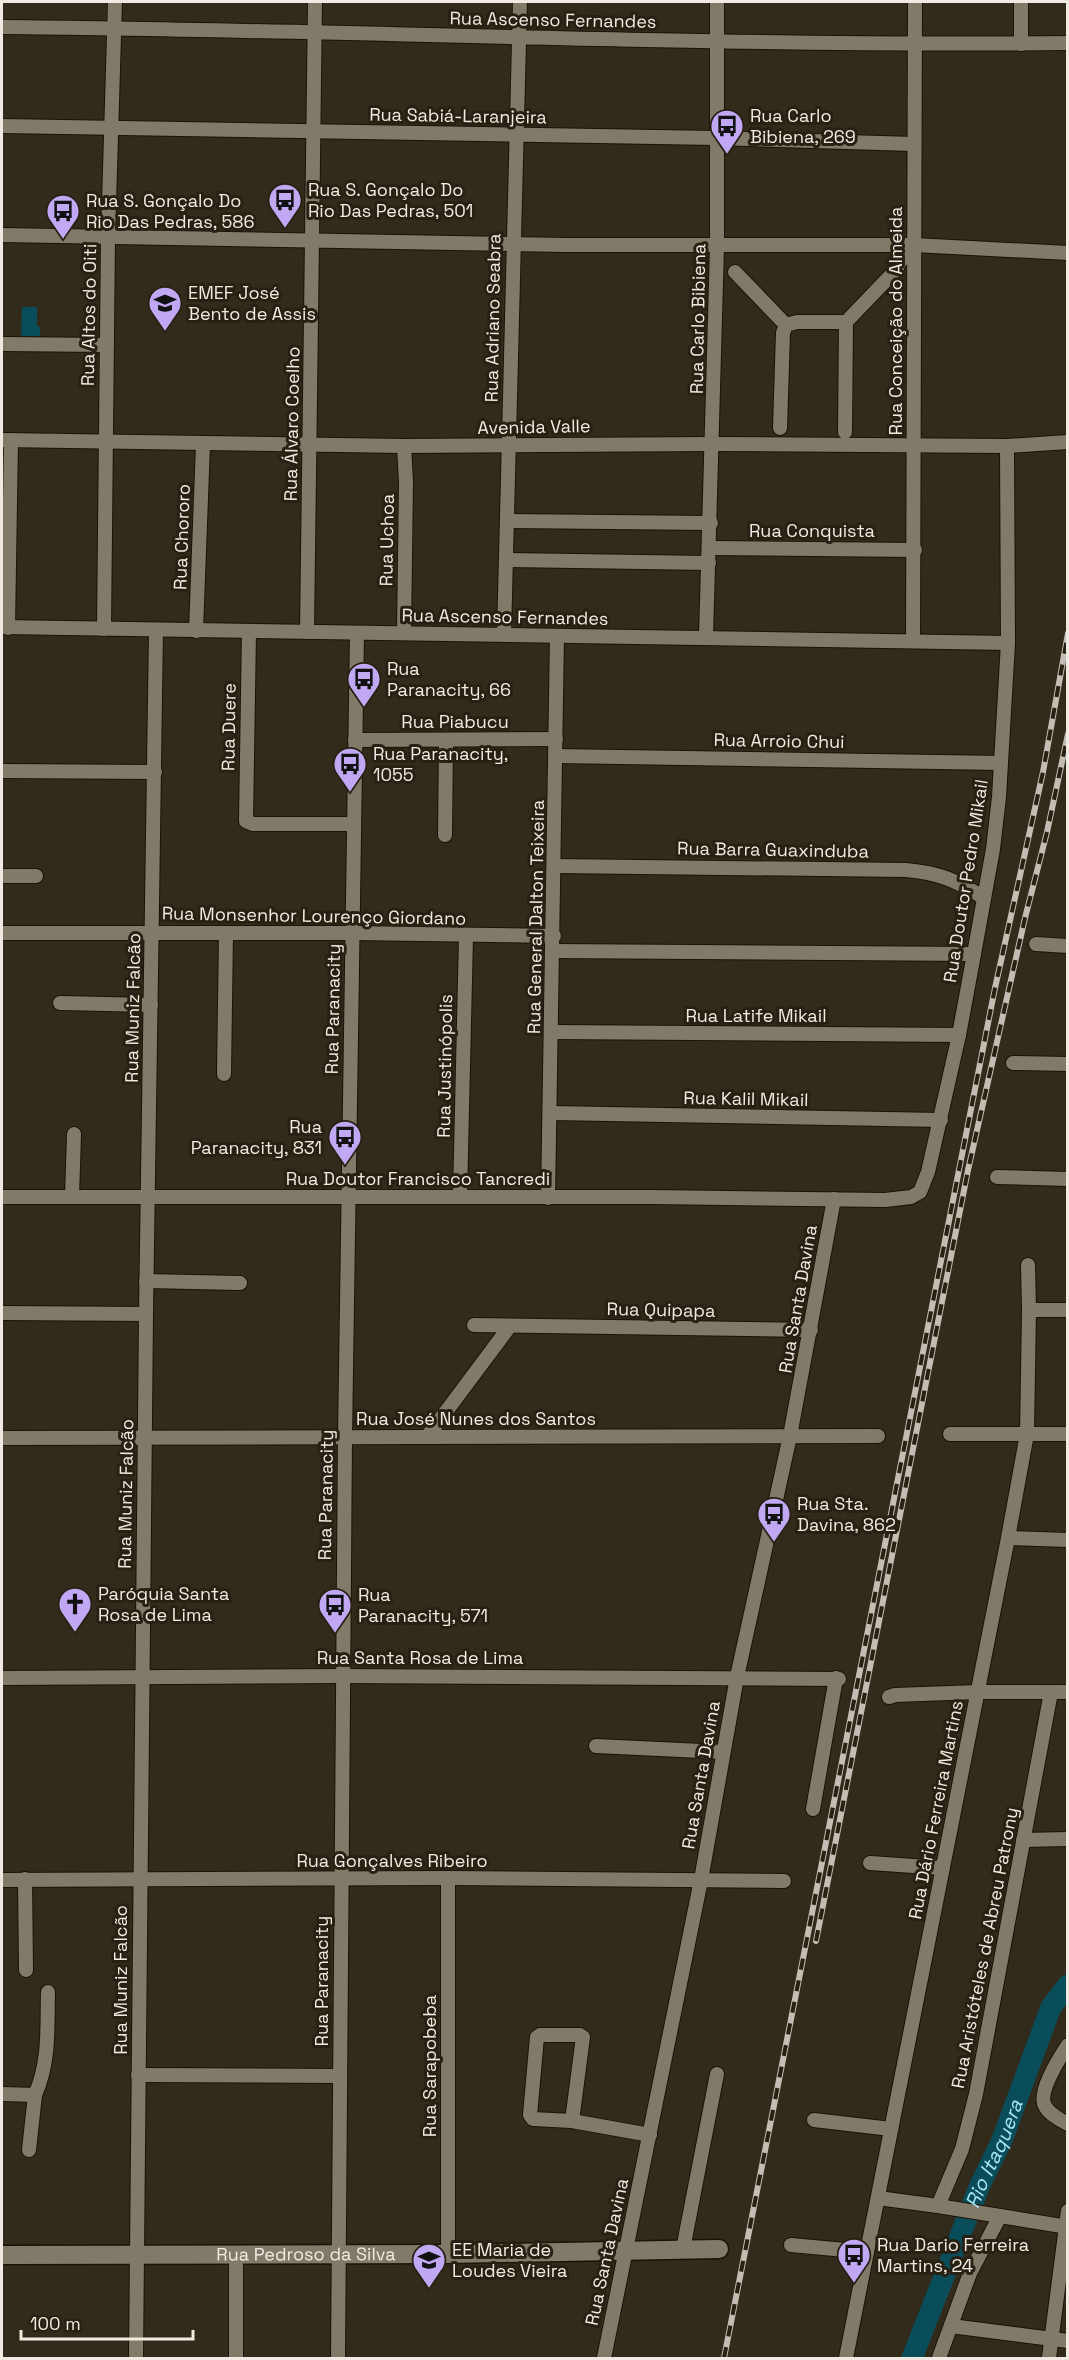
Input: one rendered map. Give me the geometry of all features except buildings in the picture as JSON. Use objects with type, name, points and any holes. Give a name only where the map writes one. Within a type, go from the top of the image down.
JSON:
[{"type":"street","name":"Rua Altos do Oiti","points":[[104,629],[108,237],[116,2]]},
{"type":"street","name":"Rua Álvaro Coelho","points":[[307,632],[308,446],[314,241],[315,2]]},
{"type":"street","name":"Rua Adriano Seabra","points":[[504,635],[520,2]]},
{"type":"street","name":"Rua Carlo Bibiena","points":[[706,637],[711,524],[717,247],[717,2]]},
{"type":"street","name":"Rua Conceição do Almeida","points":[[913,641],[915,2]]},
{"type":"street","points":[[1021,2],[1021,44]]},
{"type":"street","name":"Rua Ascenso Fernandes","points":[[2,27],[315,31],[519,38],[914,45],[1068,43]]},
{"type":"street","name":"Rua Sabiá-Laranjeira","points":[[2,126],[716,138],[914,144]]},
{"type":"street","points":[[2,235],[513,245],[717,247],[914,245],[1068,253]]},
{"type":"street","points":[[845,432],[846,322],[895,271],[914,245]]},
{"type":"street","points":[[735,272],[786,325]]},
{"type":"street","points":[[786,325],[797,322],[846,322]]},
{"type":"street","points":[[780,428],[783,333],[786,325]]},
{"type":"street","points":[[2,344],[107,345]]},
{"type":"street","points":[[5,628],[6,440]]},
{"type":"street","name":"Avenida Valle","points":[[6,440],[308,446],[713,444],[1007,446],[1068,442]]},
{"type":"street","name":"Rua Chororo","points":[[196,631],[203,444]]},
{"type":"street","name":"Rua Uchoa","points":[[404,446],[406,482],[404,633]]},
{"type":"street","name":"Rua Doutor Pedro Mikail","points":[[834,1199],[899,1199],[920,1192],[928,1172],[941,1120],[975,954],[994,839],[1008,643],[1007,446]]},
{"type":"street","points":[[507,521],[711,524]]},
{"type":"street","name":"Rua Conquista","points":[[710,548],[915,550]]},
{"type":"street","points":[[506,560],[709,563]]},
{"type":"street","name":"Rua Ascenso Fernandes","points":[[5,628],[1008,643]]},
{"type":"street","name":"Rua Muniz Falcão","points":[[136,2358],[139,1878],[156,630]]},
{"type":"street","name":"Rua Duere","points":[[249,631],[246,819],[248,822],[354,824]]},
{"type":"street","name":"Rua Paranacity","points":[[338,2358],[342,1676],[357,633]]},
{"type":"street","name":"Rua General Dalton Teixeira","points":[[548,1198],[554,936],[557,636]]},
{"type":"street","name":"Rua Piabucu","points":[[355,740],[556,739]]},
{"type":"street","points":[[446,740],[446,835]]},
{"type":"street","name":"Rua Arroio Chui","points":[[556,756],[1001,763]]},
{"type":"street","points":[[2,771],[155,772]]},
{"type":"street","name":"Rua Barra Guaxinduba","points":[[555,866],[906,870],[944,876],[984,898]]},
{"type":"street","points":[[2,876],[36,876]]},
{"type":"street","name":"Rua Monsenhor Lourenço Giordano","points":[[2,933],[352,933],[554,936]]},
{"type":"street","points":[[224,1074],[226,933]]},
{"type":"street","name":"Rua Justinópolis","points":[[460,1196],[466,936]]},
{"type":"street","points":[[1036,944],[1068,946]]},
{"type":"street","points":[[553,951],[975,954]]},
{"type":"street","points":[[60,1003],[151,1005]]},
{"type":"street","name":"Rua Latife Mikail","points":[[552,1032],[959,1035]]},
{"type":"street","points":[[1013,1063],[1068,1064]]},
{"type":"street","name":"Rua Kalil Mikail","points":[[551,1113],[941,1120]]},
{"type":"street","points":[[72,1197],[74,1134]]},
{"type":"street","points":[[997,1178],[1068,1179]]},
{"type":"street","name":"Rua Doutor Francisco Tancredi","points":[[2,1197],[460,1196],[834,1199]]},
{"type":"street","name":"Rua Santa Davina","points":[[604,2358],[700,1880],[737,1677],[790,1436],[834,1199]]},
{"type":"street","name":"Rua Dário Ferreira Martins","points":[[846,2358],[1027,1434],[1028,1265]]},
{"type":"street","points":[[146,1281],[240,1283]]},
{"type":"street","points":[[1029,1310],[1068,1310]]},
{"type":"street","points":[[2,1312],[146,1314]]},
{"type":"street","name":"Rua Quipapa","points":[[474,1325],[811,1330]]},
{"type":"street","points":[[427,1437],[510,1326]]},
{"type":"street","points":[[950,1434],[1068,1434]]},
{"type":"street","name":"Rua José Nunes dos Santos","points":[[2,1438],[878,1436]]},
{"type":"street","points":[[1008,1539],[1068,1540]]},
{"type":"street","name":"Rua Santa Rosa de Lima","points":[[2,1678],[342,1676],[838,1679],[813,1809]]},
{"type":"street","points":[[889,1697],[978,1692],[1068,1692]]},
{"type":"street","name":"Rua Aristóteles de Abreu Patrony","points":[[943,2206],[962,2149],[976,2094],[1051,1692]]},
{"type":"street","points":[[596,1746],[723,1752]]},
{"type":"street","points":[[1023,1840],[1068,1839]]},
{"type":"street","points":[[870,1863],[943,1868]]},
{"type":"street","name":"Rua Gonçalves Ribeiro","points":[[2,1880],[448,1878],[784,1881]]},
{"type":"street","name":"Rua Sarapobeba","points":[[448,1878],[448,2254]]},
{"type":"street","points":[[25,1880],[26,1971]]},
{"type":"street","points":[[29,2150],[35,2095],[44,2075],[48,1992]]},
{"type":"street","points":[[572,2121],[583,2039],[580,2035],[540,2035],[537,2037],[530,2115],[535,2120],[572,2121],[650,2135]]},
{"type":"street","points":[[1068,2045],[1058,2060],[1043,2098],[1047,2110],[1068,2124]]},
{"type":"street","points":[[683,2249],[717,2074]]},
{"type":"street","points":[[138,2075],[340,2076]]},
{"type":"street","points":[[2,2094],[35,2095]]},
{"type":"street","points":[[814,2120],[891,2129]]},
{"type":"street","points":[[878,2198],[943,2206],[1067,2227]]},
{"type":"street","points":[[1049,2358],[1068,2211]]},
{"type":"street","points":[[939,2358],[994,2215]]},
{"type":"street","points":[[791,2245],[867,2252]]},
{"type":"street","name":"Rua Pedroso da Silva","points":[[2,2255],[338,2255],[719,2249]]},
{"type":"street","points":[[236,2255],[236,2358]]},
{"type":"street","points":[[951,2326],[1068,2341]]},
{"type":"water","points":[[22,307],[37,307],[37,326],[40,327],[40,336],[21,336]]},
{"type":"waterway","name":"Rio Itaquera","points":[[912,2358],[980,2185],[1002,2140],[1051,2007],[1068,1985]]},
{"type":"railway","points":[[724,2358],[995,988],[1043,772],[1068,633]]},
{"type":"railway","points":[[816,1941],[968,1170],[1068,734]]},
{"type":"place","name":"Rua Carlo Bibiena, 269","points":[[727,155]]},
{"type":"place","name":"Rua S. Gonçalo Do Rio Das Pedras, 501","points":[[285,229]]},
{"type":"place","name":"Rua S. Gonçalo Do Rio Das Pedras, 586","points":[[63,240]]},
{"type":"place","name":"EMEF José Bento de Assis","points":[[165,332]]},
{"type":"place","name":"Rua Paranacity, 66","points":[[364,708]]},
{"type":"place","name":"Rua Paranacity, 1055","points":[[350,793]]},
{"type":"place","name":"Rua Paranacity, 831","points":[[345,1166]]},
{"type":"place","name":"Rua Sta. Davina, 862","points":[[774,1543]]},
{"type":"place","name":"Paróquia Santa Rosa de Lima","points":[[75,1633]]},
{"type":"place","name":"Rua Paranacity, 571","points":[[335,1634]]},
{"type":"place","name":"Rua Dario Ferreira Martins, 24","points":[[854,2284]]},
{"type":"place","name":"EE Maria de Loudes Vieira","points":[[429,2289]]}]
